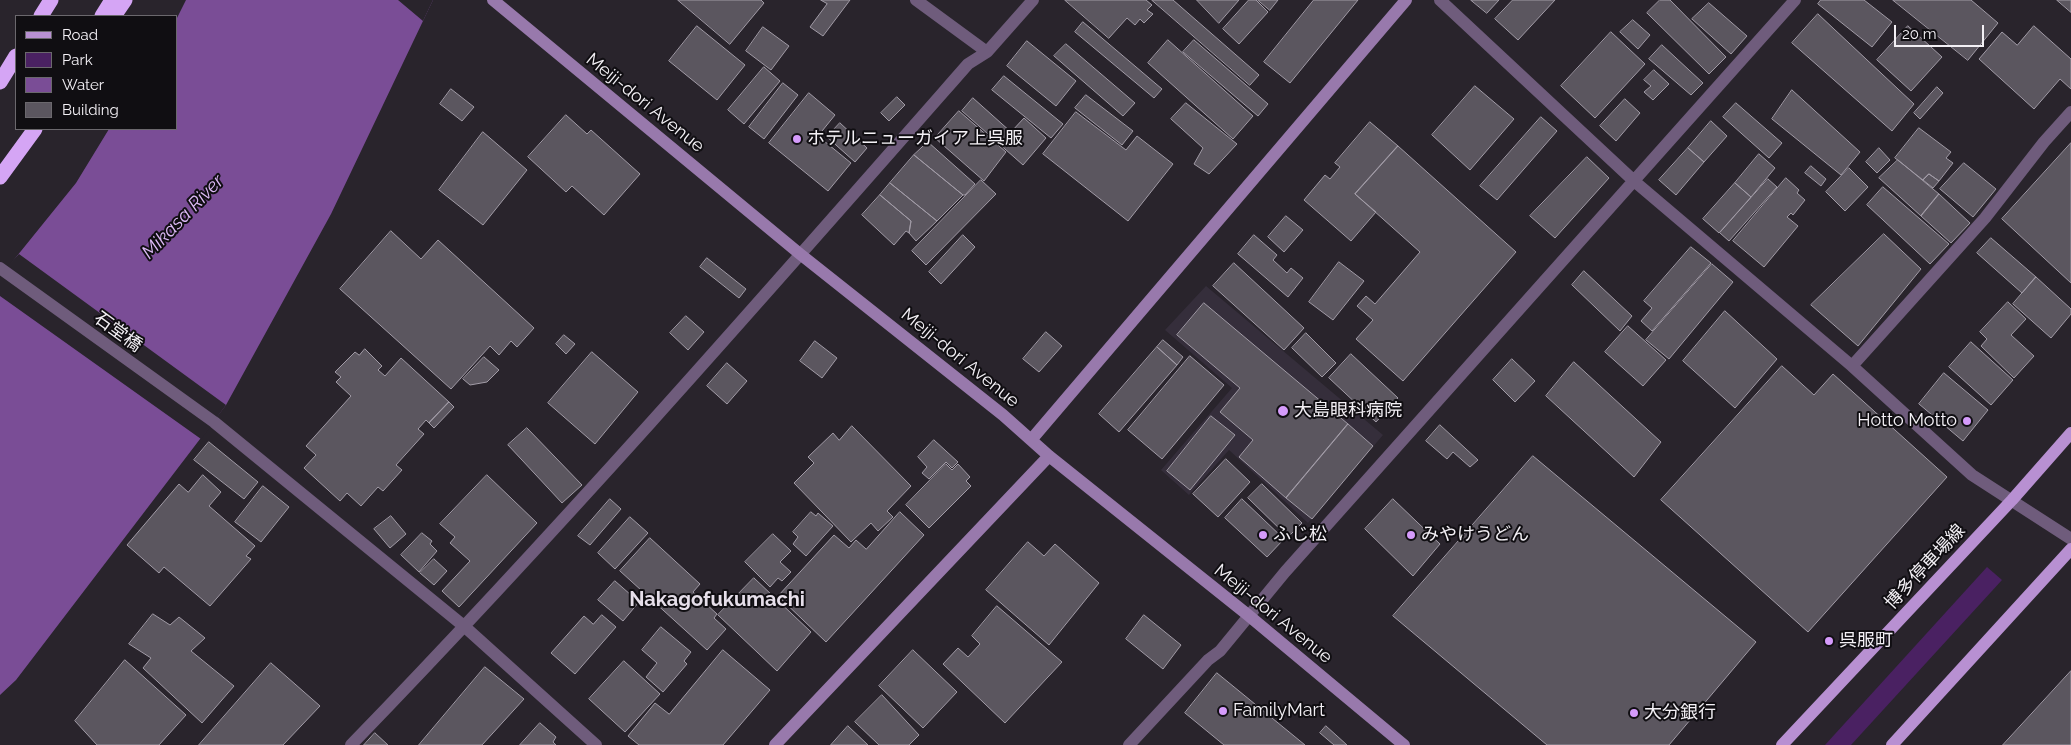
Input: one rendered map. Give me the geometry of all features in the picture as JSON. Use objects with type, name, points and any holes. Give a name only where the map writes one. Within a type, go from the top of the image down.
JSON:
[{"type":"highway","points":[[42,15],[51,0]]},
{"type":"highway","points":[[103,15],[112,0]]},
{"type":"highway","points":[[109,15],[118,0]]},
{"type":"highway","points":[[115,15],[125,0]]},
{"type":"highway","points":[[0,82],[15,58]]},
{"type":"highway","points":[[0,165],[25,130]]},
{"type":"highway","points":[[0,176],[32,130]]},
{"type":"main road","name":"博多停車場線","points":[[1782,745],[2012,500],[2071,433]]},
{"type":"main road","points":[[1892,745],[2071,549]]},
{"type":"street","name":"Meiji-dori Avenue","points":[[493,0],[800,254],[1248,615],[1404,745]]},
{"type":"street","points":[[916,0],[986,52]]},
{"type":"street","points":[[351,745],[465,627],[968,64],[986,52],[1034,0]]},
{"type":"street","points":[[1031,440],[1406,0]]},
{"type":"street","points":[[1440,0],[1634,181],[1852,366],[1972,475],[2071,539]]},
{"type":"street","points":[[1129,745],[1208,660],[1220,651],[1248,615],[1795,0]]},
{"type":"street","points":[[1852,366],[1985,218],[2044,142],[2071,112]]},
{"type":"street","name":"石堂橋","points":[[1,269],[214,422],[465,627],[596,745]]},
{"type":"street","points":[[775,745],[1050,456]]},
{"type":"shaded area","name":"大島眼科病院","points":[[1206,286],[1383,435],[1308,523],[1229,450],[1189,495],[1161,470],[1232,388],[1165,330]]},
{"type":"green space","points":[[1987,567],[2002,580],[1851,745],[1825,745]]},
{"type":"water","name":"Mikasa River","points":[[186,0],[433,0],[331,214],[226,405],[16,680],[0,695],[0,277],[76,183],[108,130],[178,130],[178,16]]},
{"type":"pier","points":[[398,0],[433,0],[423,21]]},
{"type":"pier","points":[[19,254],[226,405],[201,439],[0,296],[0,274]]},
{"type":"building","points":[[678,0],[761,0],[764,3],[730,44]]},
{"type":"building","points":[[821,0],[850,0],[823,36],[810,27],[827,4]]},
{"type":"building","points":[[1065,0],[1146,0],[1152,5],[1147,10],[1153,14],[1144,23],[1140,19],[1135,25],[1127,18],[1109,38]]},
{"type":"building","points":[[1152,0],[1173,0],[1259,75],[1250,85]]},
{"type":"building","points":[[1197,0],[1239,0],[1219,23]]},
{"type":"building","points":[[1249,0],[1256,0],[1268,12],[1239,44],[1223,29]]},
{"type":"building","points":[[1258,0],[1278,0],[1270,10]]},
{"type":"building","points":[[1314,0],[1358,0],[1290,83],[1264,62]]},
{"type":"building","points":[[1471,0],[1499,0],[1487,13]]},
{"type":"building","points":[[1513,0],[1555,0],[1518,40],[1495,19]]},
{"type":"building","points":[[1660,0],[1670,0],[1726,57],[1709,74],[1647,13]]},
{"type":"building","points":[[1821,0],[1864,0],[1892,22],[1872,47],[1818,4]]},
{"type":"building","points":[[1893,0],[1971,0],[1998,23],[1968,60]]},
{"type":"building","points":[[2057,0],[2071,0],[2071,12]]},
{"type":"building","points":[[1709,3],[1747,36],[1731,54],[1692,19]]},
{"type":"building","points":[[1818,14],[1914,104],[1892,131],[1792,43]]},
{"type":"building","points":[[1633,20],[1650,35],[1638,49],[1620,32]]},
{"type":"building","points":[[1083,22],[1162,89],[1154,98],[1075,32]]},
{"type":"building","points":[[697,26],[745,65],[717,100],[669,61]]},
{"type":"building","points":[[1908,26],[1942,57],[1911,91],[1877,60]]},
{"type":"building","points":[[2034,26],[2071,59],[2071,89],[2060,79],[2034,109],[1979,59],[2002,32],[2017,45]]},
{"type":"building","points":[[763,27],[789,46],[771,70],[746,51]]},
{"type":"building","points":[[1611,32],[1645,64],[1595,118],[1561,86]]},
{"type":"building","points":[[1168,40],[1253,116],[1233,139],[1148,63]]},
{"type":"building","points":[[1194,40],[1268,104],[1258,116],[1183,52]]},
{"type":"building","points":[[1027,41],[1076,81],[1056,106],[1007,66]]},
{"type":"building","points":[[1066,44],[1135,103],[1123,116],[1054,56]]},
{"type":"building","points":[[1662,45],[1703,83],[1691,95],[1649,59]]},
{"type":"building","points":[[764,67],[780,81],[744,124],[728,110]]},
{"type":"building","points":[[1654,70],[1669,84],[1653,100],[1644,92],[1651,86],[1644,80]]},
{"type":"building","points":[[1004,76],[1063,124],[1051,138],[992,90]]},
{"type":"building","points":[[783,83],[798,95],[764,139],[749,127]]},
{"type":"building","points":[[1475,86],[1514,119],[1470,170],[1432,135]]},
{"type":"building","points":[[1937,87],[1943,93],[1920,119],[1914,113]]},
{"type":"building","points":[[451,89],[474,107],[462,121],[440,104]]},
{"type":"building","points":[[1792,90],[1860,152],[1841,175],[1772,119]]},
{"type":"building","name":"ホテルニューガイア上呉服","points":[[809,93],[835,115],[818,136],[851,163],[828,191],[769,143]]},
{"type":"building","points":[[1086,95],[1133,131],[1122,145],[1075,108]]},
{"type":"building","points":[[897,97],[905,105],[889,121],[881,113]]},
{"type":"building","points":[[973,98],[1011,132],[1024,118],[1046,138],[1023,165],[962,111]]},
{"type":"building","points":[[1625,99],[1640,113],[1616,141],[1600,126]]},
{"type":"building","points":[[1186,103],[1237,144],[1209,174],[1194,164],[1203,148],[1171,119]]},
{"type":"building","points":[[1736,103],[1782,143],[1769,158],[1723,117]]},
{"type":"building","points":[[959,111],[1006,152],[984,181],[935,138]]},
{"type":"building","points":[[1076,112],[1126,150],[1137,136],[1173,164],[1128,221],[1043,154]]},
{"type":"building","points":[[566,115],[587,134],[591,130],[640,174],[604,215],[572,186],[566,192],[528,157]]},
{"type":"building","points":[[1541,117],[1557,131],[1497,200],[1480,186]]},
{"type":"building","points":[[1711,121],[1727,136],[1704,162],[1688,148]]},
{"type":"building","points":[[1370,122],[1398,146],[1355,194],[1376,212],[1351,241],[1304,200],[1325,175],[1330,179],[1340,167],[1335,163]]},
{"type":"building","points":[[840,123],[867,148],[855,162],[827,137]]},
{"type":"building","points":[[1919,128],[1951,152],[1946,158],[1953,163],[1939,181],[1929,174],[1923,180],[1895,158]]},
{"type":"building","points":[[483,132],[527,170],[483,225],[439,190]]},
{"type":"building","points":[[928,142],[975,184],[965,195],[914,155]]},
{"type":"building","points":[[2071,143],[2071,283],[2002,219]]},
{"type":"building","points":[[1398,146],[1516,252],[1403,381],[1356,339],[1373,320],[1357,306],[1366,296],[1375,304],[1420,252],[1355,194]]},
{"type":"building","points":[[1688,148],[1704,162],[1676,195],[1659,180]]},
{"type":"building","points":[[1879,148],[1890,160],[1877,173],[1866,162]]},
{"type":"building","points":[[1759,154],[1775,168],[1751,197],[1735,183]]},
{"type":"building","points":[[914,155],[963,195],[937,221],[890,183]]},
{"type":"building","points":[[1587,157],[1609,178],[1555,238],[1530,216]]},
{"type":"building","points":[[1898,160],[1939,194],[1921,216],[1879,178]]},
{"type":"building","points":[[1964,163],[1996,189],[1973,217],[1940,189]]},
{"type":"building","points":[[1811,166],[1826,179],[1821,186],[1805,173]]},
{"type":"building","points":[[1849,168],[1868,187],[1845,211],[1826,192]]},
{"type":"building","points":[[1929,174],[1939,181],[1933,188],[1923,180]]},
{"type":"building","points":[[1786,178],[1799,190],[1797,193],[1805,200],[1793,215],[1791,213],[1787,217],[1798,226],[1764,267],[1733,241]]},
{"type":"building","points":[[1768,179],[1777,187],[1729,241],[1720,233]]},
{"type":"building","points":[[981,180],[996,194],[926,265],[912,251]]},
{"type":"building","points":[[890,183],[937,221],[916,241],[909,233],[911,221],[880,195]]},
{"type":"building","points":[[1735,183],[1751,197],[1719,233],[1703,219]]},
{"type":"building","points":[[1883,187],[1949,244],[1930,264],[1867,205]]},
{"type":"building","points":[[1939,194],[1970,223],[1951,243],[1921,216]]},
{"type":"building","points":[[880,195],[911,221],[909,233],[906,231],[894,245],[862,215]]},
{"type":"building","points":[[1286,216],[1303,230],[1284,252],[1268,237]]},
{"type":"building","points":[[391,231],[421,259],[438,240],[534,328],[517,347],[511,341],[499,355],[490,346],[451,389],[340,289]]},
{"type":"building","points":[[1884,234],[1921,269],[1858,346],[1811,305]]},
{"type":"building","points":[[963,235],[975,247],[941,284],[929,272]]},
{"type":"building","points":[[1254,235],[1277,255],[1273,260],[1287,273],[1291,268],[1303,278],[1288,297],[1238,254]]},
{"type":"building","points":[[1991,238],[2036,277],[2022,293],[1977,253]]},
{"type":"building","points":[[1691,247],[1711,263],[1652,331],[1641,321],[1652,308],[1644,301]]},
{"type":"building","points":[[707,258],[746,289],[739,298],[700,267]]},
{"type":"building","points":[[1339,262],[1364,281],[1333,320],[1309,302]]},
{"type":"building","points":[[1234,263],[1304,328],[1284,350],[1213,286]]},
{"type":"building","points":[[1712,264],[1733,282],[1669,359],[1646,340]]},
{"type":"building","points":[[1584,271],[1632,316],[1620,331],[1572,285]]},
{"type":"building","points":[[2036,277],[2071,309],[2071,314],[2051,338],[2013,304]]},
{"type":"building","points":[[2008,302],[2026,319],[2011,335],[2034,356],[2014,378],[1981,346],[1987,339],[1980,332]]},
{"type":"building","points":[[1204,303],[1348,424],[1286,498],[1239,457],[1253,440],[1220,412],[1240,388],[1177,335]]},
{"type":"building","points":[[1725,311],[1777,359],[1735,408],[1683,361]]},
{"type":"building","points":[[686,316],[704,332],[688,350],[670,333]]},
{"type":"building","points":[[1628,326],[1666,360],[1643,386],[1605,352]]},
{"type":"building","points":[[1046,332],[1062,346],[1039,372],[1023,359]]},
{"type":"building","points":[[1306,333],[1336,363],[1322,377],[1292,348]]},
{"type":"building","points":[[564,335],[575,344],[566,354],[556,344]]},
{"type":"building","points":[[1163,340],[1183,357],[1177,365],[1157,347]]},
{"type":"building","points":[[815,341],[837,358],[822,378],[800,361]]},
{"type":"building","points":[[1971,342],[2013,380],[1991,405],[1949,367]]},
{"type":"building","points":[[1157,347],[1177,365],[1119,432],[1099,414]]},
{"type":"building","points":[[365,349],[382,366],[378,370],[385,376],[401,358],[449,402],[429,423],[426,420],[418,429],[424,434],[396,465],[402,470],[383,491],[378,487],[361,506],[347,493],[340,501],[304,468],[316,455],[306,446],[351,396],[336,382],[341,377],[335,372],[355,352],[359,355]]},
{"type":"building","points":[[592,352],[638,392],[595,444],[548,403]]},
{"type":"building","points":[[1351,354],[1398,398],[1376,422],[1329,378]]},
{"type":"building","points":[[1190,356],[1224,385],[1162,459],[1128,430]]},
{"type":"building","points":[[484,357],[499,370],[487,382],[470,385],[463,379]]},
{"type":"building","points":[[1512,359],[1535,381],[1515,402],[1493,380]]},
{"type":"building","points":[[1574,362],[1661,442],[1634,477],[1546,396]]},
{"type":"building","points":[[727,363],[747,381],[727,404],[707,386]]},
{"type":"building","points":[[1782,366],[1814,395],[1833,374],[1947,477],[1808,632],[1661,500]]},
{"type":"building","points":[[1944,373],[1988,410],[1963,441],[1919,404]]},
{"type":"building","points":[[449,402],[454,407],[434,428],[429,423]]},
{"type":"building","points":[[1211,416],[1235,435],[1190,490],[1167,471]]},
{"type":"building","points":[[1348,424],[1373,446],[1312,519],[1286,498]]},
{"type":"building","points":[[1440,425],[1478,460],[1470,467],[1453,452],[1447,459],[1426,441]]},
{"type":"building","points":[[852,426],[911,486],[887,511],[893,517],[878,531],[871,523],[851,542],[794,483],[814,463],[808,457],[833,433],[839,440]]},
{"type":"building","points":[[527,428],[582,485],[562,503],[508,445]]},
{"type":"building","points":[[934,440],[958,462],[952,468],[946,462],[929,479],[922,473],[927,467],[918,457]]},
{"type":"building","points":[[209,442],[258,482],[244,499],[194,460]]},
{"type":"building","points":[[1533,456],[1756,642],[1669,745],[1547,745],[1393,616]]},
{"type":"building","points":[[1226,459],[1250,482],[1218,517],[1193,494]]},
{"type":"building","points":[[946,464],[952,470],[958,464],[970,477],[966,481],[971,486],[929,528],[906,505]]},
{"type":"building","points":[[203,475],[221,492],[209,506],[255,546],[246,556],[251,559],[210,606],[164,567],[159,573],[127,545],[179,484],[188,492]]},
{"type":"building","points":[[487,475],[537,523],[459,607],[442,591],[470,561],[450,543],[455,537],[440,524]]},
{"type":"building","points":[[1262,484],[1302,523],[1288,537],[1248,498]]},
{"type":"building","points":[[263,486],[289,507],[261,542],[235,522]]},
{"type":"building","points":[[610,499],[621,509],[590,545],[578,536]]},
{"type":"building","points":[[1242,499],[1284,539],[1267,557],[1225,518]]},
{"type":"building","points":[[1393,499],[1440,544],[1413,576],[1365,529]]},
{"type":"building","points":[[811,512],[816,516],[818,513],[833,526],[806,556],[793,544],[798,537],[793,532]]},
{"type":"building","points":[[900,512],[924,535],[826,642],[778,596],[834,535],[849,548],[856,540],[866,549]]},
{"type":"building","points":[[391,516],[406,534],[390,548],[374,529]]},
{"type":"building","points":[[630,517],[648,533],[615,569],[598,553]]},
{"type":"building","points":[[422,533],[432,541],[430,544],[437,551],[419,572],[401,555]]},
{"type":"building","points":[[773,534],[791,551],[780,562],[791,572],[782,581],[778,578],[770,587],[745,562]]},
{"type":"building","points":[[650,538],[700,584],[693,592],[717,614],[714,618],[726,629],[707,650],[620,571]]},
{"type":"building","points":[[1028,542],[1044,556],[1055,544],[1099,583],[1049,645],[986,590]]},
{"type":"building","points":[[434,559],[447,571],[434,585],[420,573]]},
{"type":"building","points":[[754,578],[811,632],[777,671],[718,615]]},
{"type":"building","points":[[615,581],[639,602],[623,621],[598,600]]},
{"type":"building","points":[[997,606],[1062,662],[1005,723],[943,664],[958,648],[968,657],[980,644],[972,636]]},
{"type":"building","points":[[153,614],[170,625],[179,617],[205,638],[191,651],[234,686],[202,723],[143,668],[151,658],[129,644]]},
{"type":"building","points":[[602,615],[616,627],[575,674],[551,653],[584,616],[593,624]]},
{"type":"building","points":[[1144,615],[1181,645],[1163,669],[1126,639]]},
{"type":"building","points":[[661,627],[691,652],[684,661],[687,664],[663,692],[646,677],[657,663],[642,650]]},
{"type":"building","points":[[723,650],[770,690],[723,745],[639,745],[628,736],[655,703],[669,714]]},
{"type":"building","points":[[913,650],[957,692],[923,728],[879,686]]},
{"type":"building","points":[[125,660],[186,715],[159,745],[97,745],[75,721]]},
{"type":"building","points":[[624,661],[660,694],[625,732],[589,699]]},
{"type":"building","points":[[271,663],[320,706],[283,745],[199,745]]},
{"type":"building","points":[[485,667],[524,699],[482,745],[419,745]]},
{"type":"building","points":[[2071,671],[2071,745],[2003,745]]},
{"type":"building","points":[[1217,673],[1305,745],[1224,745],[1185,713]]},
{"type":"building","points":[[882,695],[919,735],[909,745],[879,745],[855,722]]},
{"type":"building","points":[[540,723],[556,737],[553,742],[556,745],[520,745]]},
{"type":"building","points":[[848,726],[868,745],[831,745]]},
{"type":"building","points":[[1326,726],[1347,745],[1334,745],[1320,733]]},
{"type":"building","points":[[375,733],[388,745],[364,745]]},
{"type":"place","name":"ホテルニューガイア上呉服","points":[[797,139]]},
{"type":"place","name":"大島眼科病院","points":[[1283,411]]},
{"type":"place","name":"Hotto Motto","points":[[1967,421]]},
{"type":"place","name":"ふじ松","points":[[1263,535]]},
{"type":"place","name":"みやけうどん","points":[[1411,535]]},
{"type":"place","name":"呉服町","points":[[1829,641]]},
{"type":"place","name":"FamilyMart","points":[[1223,711]]},
{"type":"place","name":"大分銀行","points":[[1634,713]]},
{"type":"district","name":"Nakagofukumachi","points":[[717,600]]}]
